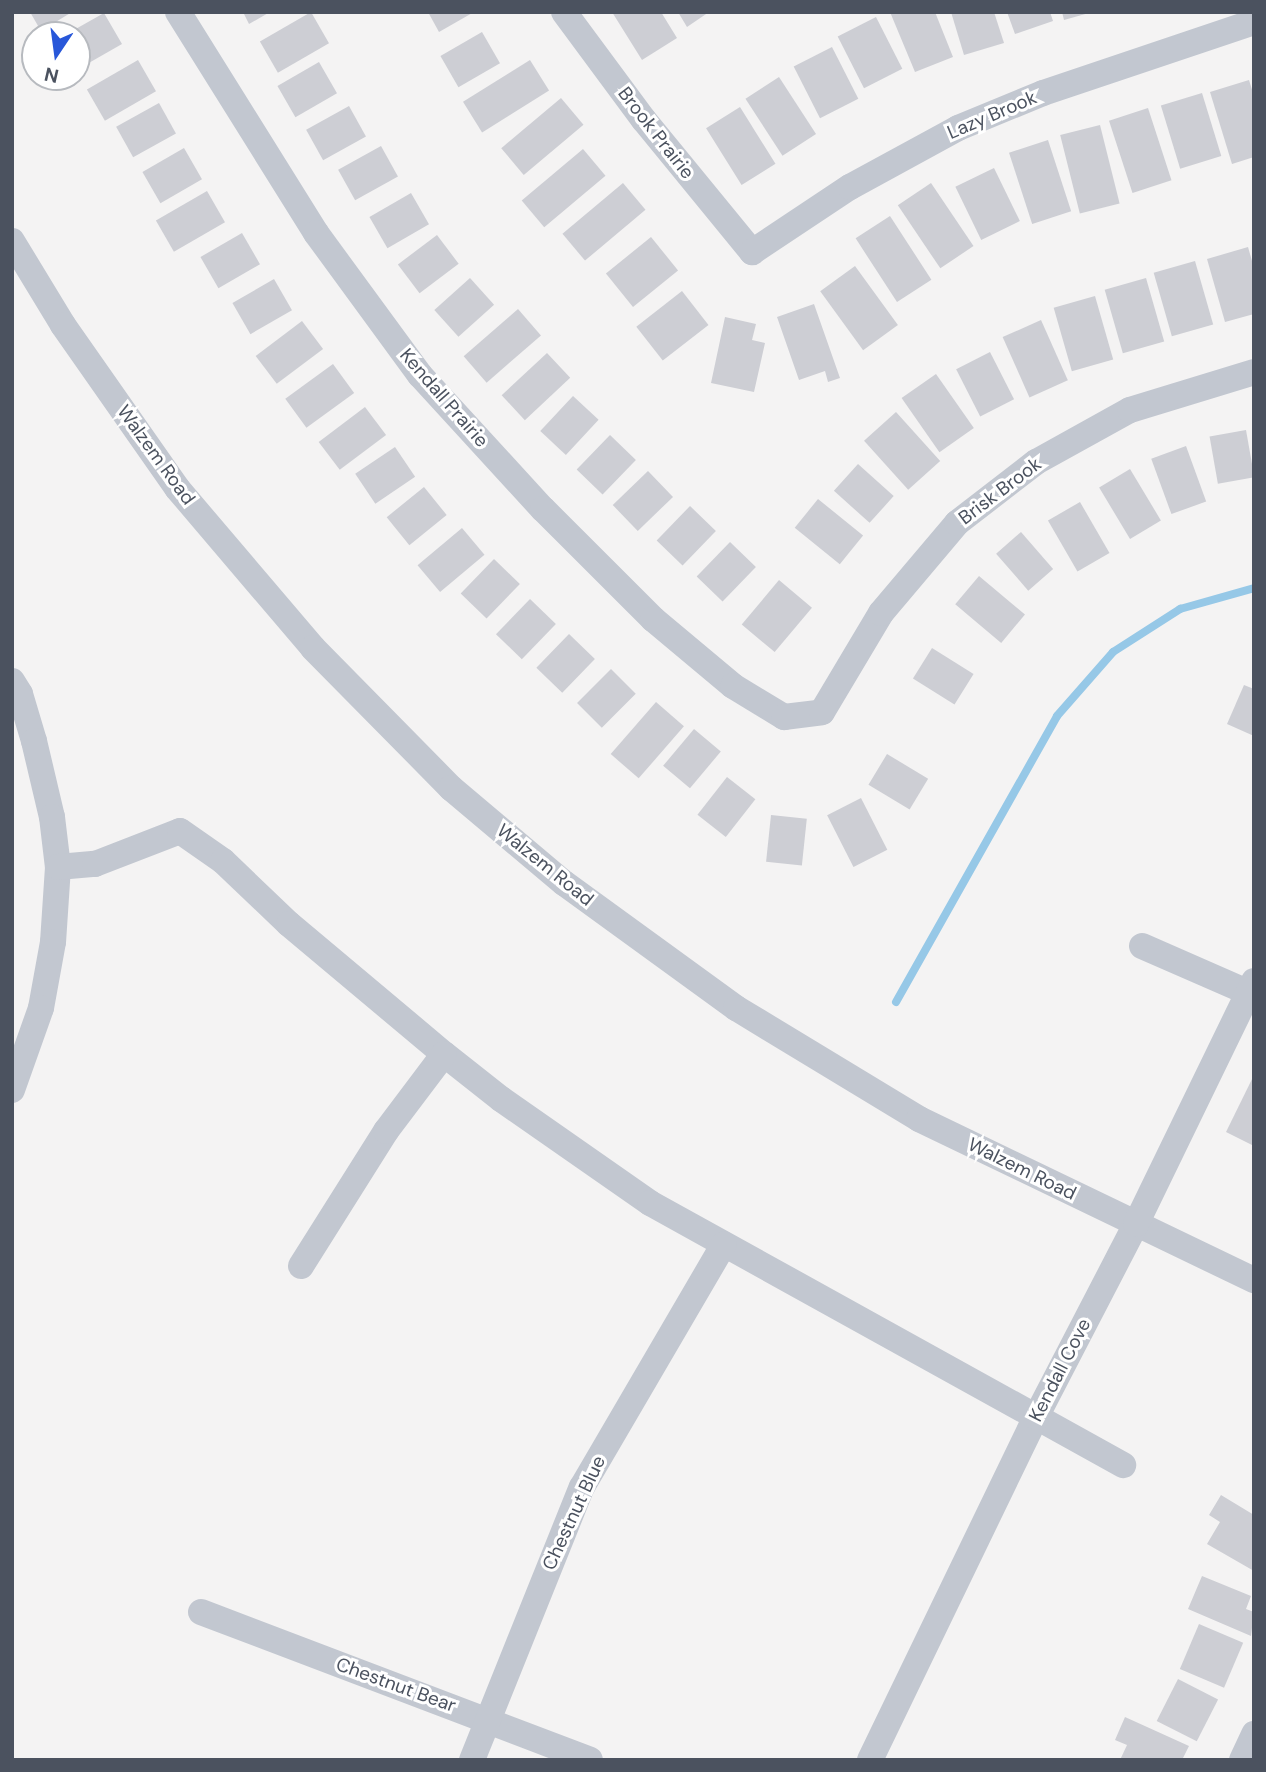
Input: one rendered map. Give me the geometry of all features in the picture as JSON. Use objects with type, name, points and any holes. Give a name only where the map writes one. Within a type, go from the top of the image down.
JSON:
[{"type":"street","name":"Kendall Prairie","points":[[178,12],[316,233],[420,375],[543,509],[653,619],[733,686],[784,717]]},
{"type":"street","name":"Brook Prairie","points":[[564,12],[644,120],[752,252]]},
{"type":"street","name":"Lazy Brook","points":[[752,252],[850,187],[958,128],[1043,93],[1254,22]]},
{"type":"street","name":"Walzem Road","points":[[12,241],[63,326],[177,488],[313,648],[451,788],[564,883],[736,1008],[919,1119],[1254,1280]]},
{"type":"street","name":"Brisk Brook","points":[[784,717],[822,712],[881,613],[957,523],[1036,462],[1130,410],[1254,372]]},
{"type":"street","points":[[12,681],[20,694],[34,741],[52,817],[58,867],[53,942],[41,1008],[12,1090]]},
{"type":"street","points":[[58,867],[95,864],[180,831],[223,861],[299,932],[444,1054],[501,1099],[650,1203],[1123,1465]]},
{"type":"street","points":[[1142,946],[1252,990]]},
{"type":"street","name":"Kendall Cove","points":[[870,1760],[1035,1417],[1136,1224],[1252,990]]},
{"type":"street","points":[[301,1265],[386,1131],[444,1054]]},
{"type":"street","name":"Chestnut Blue","points":[[472,1760],[582,1487],[724,1244]]},
{"type":"street","name":"Chestnut Bear","points":[[201,1612],[590,1760]]},
{"type":"street","points":[[1242,1760],[1254,1734]]},
{"type":"building","points":[[30,12],[72,12],[57,21],[35,21]]},
{"type":"building","points":[[243,12],[270,12],[249,24]]},
{"type":"building","points":[[311,12],[329,43],[278,73],[260,42]]},
{"type":"building","points":[[428,12],[474,12],[439,32]]},
{"type":"building","points":[[612,12],[661,12],[677,38],[642,60]]},
{"type":"building","points":[[678,12],[709,12],[687,27]]},
{"type":"building","points":[[890,12],[935,12],[953,57],[915,72]]},
{"type":"building","points":[[951,12],[994,12],[1004,43],[964,55]]},
{"type":"building","points":[[1007,12],[1050,12],[1053,21],[1015,34]]},
{"type":"building","points":[[1062,12],[1089,12],[1089,13],[1064,20]]},
{"type":"building","points":[[104,13],[122,44],[91,62],[91,21]]},
{"type":"building","points":[[876,17],[902,69],[864,88],[838,37]]},
{"type":"building","points":[[482,32],[500,63],[458,87],[440,56]]},
{"type":"building","points":[[832,47],[858,99],[820,118],[794,67]]},
{"type":"building","points":[[138,60],[156,91],[105,121],[88,91]]},
{"type":"building","points":[[530,60],[549,91],[482,132],[463,102]]},
{"type":"building","points":[[319,62],[337,93],[295,117],[277,86]]},
{"type":"building","points":[[779,77],[816,134],[782,156],[745,99]]},
{"type":"building","points":[[1249,80],[1254,96],[1254,157],[1232,164],[1210,92]]},
{"type":"building","points":[[1202,93],[1221,156],[1180,169],[1161,106]]},
{"type":"building","points":[[561,98],[583,125],[524,175],[501,148]]},
{"type":"building","points":[[159,103],[176,134],[133,157],[116,127]]},
{"type":"building","points":[[349,106],[366,137],[323,160],[306,130]]},
{"type":"building","points":[[740,107],[776,164],[742,185],[706,128]]},
{"type":"building","points":[[1148,108],[1171,180],[1132,193],[1109,121]]},
{"type":"building","points":[[1100,125],[1120,204],[1080,214],[1060,135]]},
{"type":"building","points":[[1048,140],[1071,211],[1032,224],[1009,153]]},
{"type":"building","points":[[381,146],[398,177],[355,200],[338,170]]},
{"type":"building","points":[[184,148],[202,179],[160,203],[142,172]]},
{"type":"building","points":[[583,149],[605,176],[544,227],[522,200]]},
{"type":"building","points":[[994,168],[1020,221],[981,240],[955,187]]},
{"type":"building","points":[[623,183],[645,210],[585,261],[562,234]]},
{"type":"building","points":[[931,183],[973,246],[940,268],[898,205]]},
{"type":"building","points":[[207,191],[225,222],[174,252],[156,220]]},
{"type":"building","points":[[411,193],[429,224],[387,248],[369,217]]},
{"type":"building","points":[[890,216],[931,280],[897,302],[856,238]]},
{"type":"building","points":[[242,233],[260,264],[218,288],[200,257]]},
{"type":"building","points":[[437,235],[459,264],[420,293],[398,264]]},
{"type":"building","points":[[651,237],[678,270],[633,307],[606,274]]},
{"type":"building","points":[[1248,247],[1254,268],[1254,314],[1225,322],[1207,259]]},
{"type":"building","points":[[1195,261],[1213,324],[1172,336],[1154,273]]},
{"type":"building","points":[[855,266],[898,325],[863,350],[820,291]]},
{"type":"building","points":[[470,278],[494,305],[458,337],[434,310]]},
{"type":"building","points":[[1146,278],[1164,341],[1123,353],[1105,290]]},
{"type":"building","points":[[274,279],[292,310],[250,334],[232,303]]},
{"type":"building","points":[[682,291],[708,325],[663,361],[636,327]]},
{"type":"building","points":[[1095,296],[1113,359],[1072,371],[1054,308]]},
{"type":"building","points":[[814,304],[840,378],[828,382],[825,371],[799,380],[777,317]]},
{"type":"building","points":[[518,309],[541,335],[487,383],[464,356]]},
{"type":"building","points":[[725,317],[756,324],[752,340],[765,343],[754,392],[711,383]]},
{"type":"building","points":[[1041,320],[1068,380],[1029,397],[1003,337]]},
{"type":"building","points":[[302,321],[323,349],[277,384],[256,356]]},
{"type":"building","points":[[990,352],[1014,399],[980,416],[956,369]]},
{"type":"building","points":[[547,353],[570,378],[525,420],[502,395]]},
{"type":"building","points":[[333,364],[354,393],[306,428],[285,399]]},
{"type":"building","points":[[936,374],[974,428],[939,452],[902,398]]},
{"type":"building","points":[[573,396],[599,420],[566,455],[540,431]]},
{"type":"building","points":[[365,407],[386,435],[340,470],[319,442]]},
{"type":"building","points":[[896,412],[940,461],[908,490],[864,441]]},
{"type":"building","points":[[1246,430],[1254,477],[1218,484],[1210,436]]},
{"type":"building","points":[[610,435],[636,460],[603,495],[577,470]]},
{"type":"building","points":[[1186,446],[1206,501],[1171,514],[1151,459]]},
{"type":"building","points":[[395,447],[415,477],[375,504],[355,474]]},
{"type":"building","points":[[858,464],[894,496],[870,523],[834,491]]},
{"type":"building","points":[[1130,469],[1161,520],[1130,539],[1099,488]]},
{"type":"building","points":[[648,471],[673,497],[638,531],[613,505]]},
{"type":"building","points":[[424,487],[447,515],[409,545],[387,517]]},
{"type":"building","points":[[818,499],[863,536],[840,564],[795,528]]},
{"type":"building","points":[[1080,502],[1110,553],[1077,572],[1048,520]]},
{"type":"building","points":[[690,506],[716,531],[683,566],[657,541]]},
{"type":"building","points":[[462,528],[484,555],[440,592],[418,565]]},
{"type":"building","points":[[1021,532],[1053,569],[1028,591],[996,554]]},
{"type":"building","points":[[730,542],[756,567],[723,602],[697,577]]},
{"type":"building","points":[[494,559],[520,584],[487,619],[461,594]]},
{"type":"building","points":[[979,576],[1025,615],[1001,643],[955,604]]},
{"type":"building","points":[[779,580],[812,608],[775,652],[742,624]]},
{"type":"building","points":[[530,599],[556,624],[522,659],[496,634]]},
{"type":"building","points":[[569,634],[595,659],[562,693],[536,668]]},
{"type":"building","points":[[932,648],[974,674],[954,704],[913,679]]},
{"type":"building","points":[[611,669],[636,694],[602,728],[577,703]]},
{"type":"building","points":[[1244,685],[1254,689],[1254,736],[1227,724]]},
{"type":"building","points":[[656,702],[684,726],[639,778],[611,754]]},
{"type":"building","points":[[694,729],[721,751],[690,788],[663,766]]},
{"type":"building","points":[[887,754],[928,779],[910,810],[868,785]]},
{"type":"building","points":[[727,777],[755,799],[726,837],[697,815]]},
{"type":"building","points":[[861,798],[887,850],[853,867],[827,815]]},
{"type":"building","points":[[771,815],[807,819],[802,866],[766,862]]},
{"type":"building","points":[[1254,1075],[1254,1146],[1226,1132]]},
{"type":"building","points":[[1221,1495],[1254,1515],[1254,1571],[1207,1544],[1220,1522],[1209,1515]]},
{"type":"building","points":[[1202,1576],[1251,1596],[1246,1609],[1254,1612],[1251,1636],[1188,1609]]},
{"type":"building","points":[[1199,1624],[1243,1643],[1224,1688],[1180,1669]]},
{"type":"building","points":[[1178,1679],[1218,1699],[1197,1741],[1157,1721]]},
{"type":"building","points":[[1125,1717],[1189,1746],[1182,1760],[1120,1760],[1127,1745],[1115,1740]]},
{"type":"waterway","points":[[896,1002],[1057,716],[1113,652],[1180,609],[1254,588]]}]
